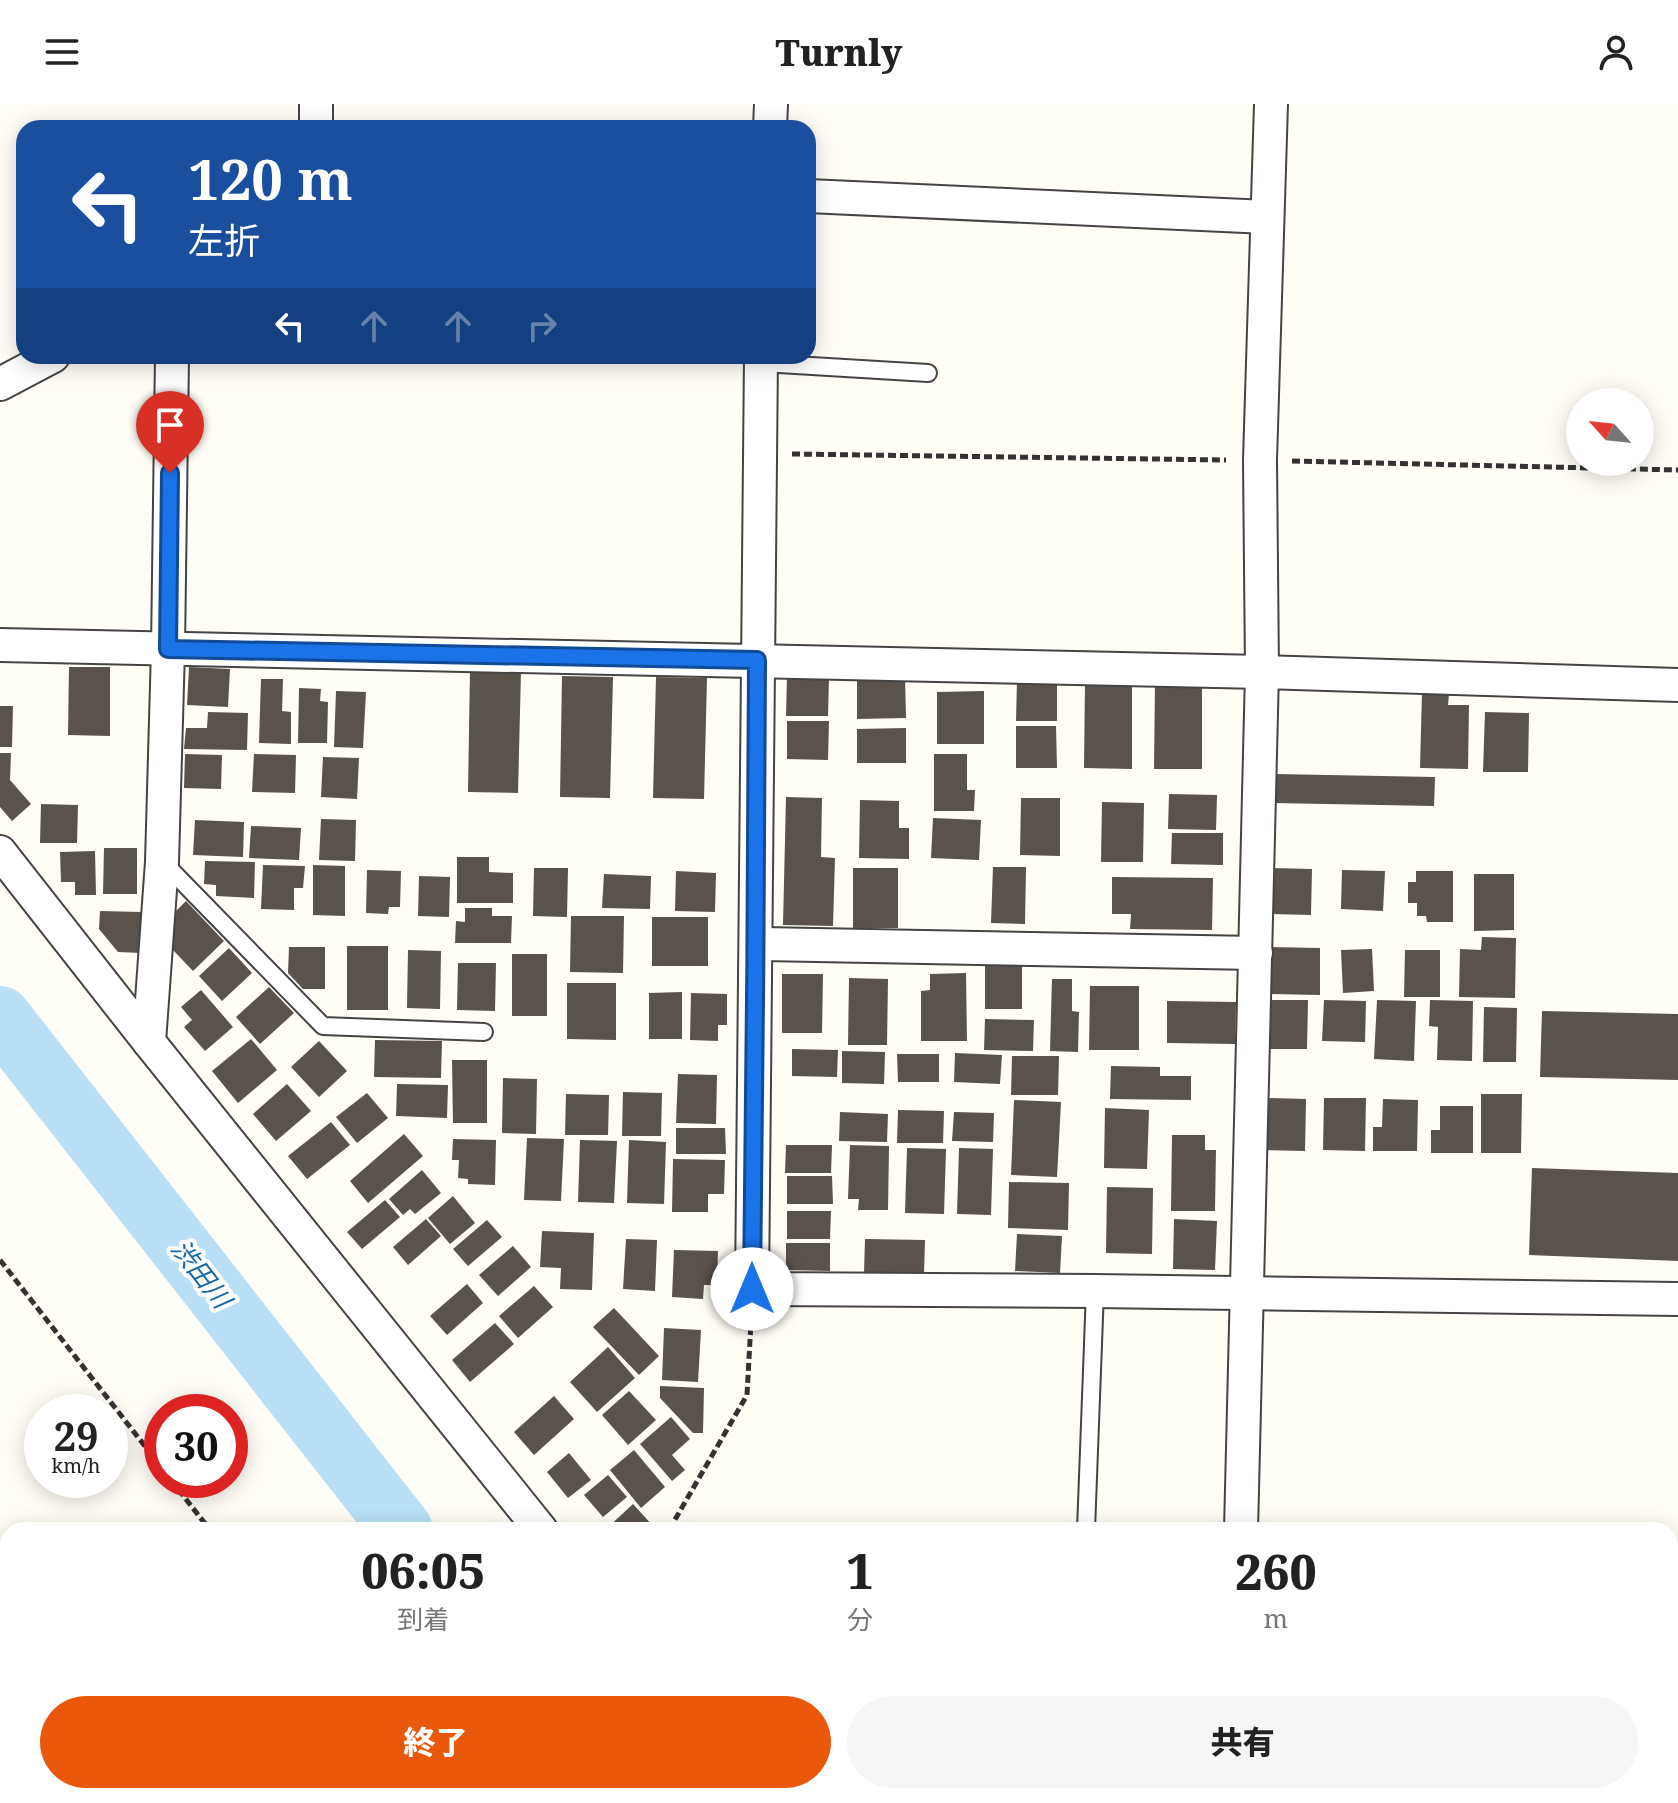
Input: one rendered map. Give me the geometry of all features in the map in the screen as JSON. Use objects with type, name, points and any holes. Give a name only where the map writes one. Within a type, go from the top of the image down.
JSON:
[{"type":"street","points":[[1241,1522],[1262,672],[1260,460],[1271,104]]},
{"type":"street","points":[[816,196],[1267,217]]},
{"type":"street","points":[[0,384],[38,364]]},
{"type":"street","points":[[149,1042],[162,862],[172,364]]},
{"type":"street","points":[[761,364],[752,1289],[1678,1299]]},
{"type":"street","points":[[0,645],[1262,672],[1678,685]]},
{"type":"street","points":[[0,852],[535,1522]]},
{"type":"street","points":[[757,944],[1256,953]]},
{"type":"lane","points":[[812,364],[928,373]]},
{"type":"lane","points":[[162,862],[323,1026],[484,1032]]},
{"type":"lane","points":[[1086,1522],[1095,1291]]},
{"type":"path","points":[[759,454],[1260,460],[1678,470]]},
{"type":"path","points":[[0,1260],[144,1445]]},
{"type":"path","points":[[674,1522],[747,1395],[752,1289]]},
{"type":"path","points":[[185,1498],[204,1522]]},
{"type":"building","points":[[69,667],[110,667],[110,736],[68,735]]},
{"type":"building","points":[[189,667],[230,669],[228,707],[187,705]]},
{"type":"building","points":[[470,671],[521,671],[518,793],[468,792]]},
{"type":"building","points":[[562,676],[613,677],[610,798],[560,797]]},
{"type":"building","points":[[787,676],[829,677],[828,716],[786,716]]},
{"type":"building","points":[[656,677],[707,678],[704,799],[653,798]]},
{"type":"building","points":[[261,679],[283,679],[282,711],[291,712],[291,744],[259,743]]},
{"type":"building","points":[[905,679],[906,718],[857,719],[857,680]]},
{"type":"building","points":[[1017,679],[1057,679],[1057,721],[1016,721]]},
{"type":"building","points":[[1085,683],[1132,683],[1132,769],[1084,768]]},
{"type":"building","points":[[1155,683],[1202,683],[1202,769],[1154,769]]},
{"type":"building","points":[[299,688],[321,689],[320,701],[328,702],[327,743],[298,743]]},
{"type":"building","points":[[336,691],[366,692],[363,748],[334,747]]},
{"type":"building","points":[[984,691],[984,744],[937,744],[937,692]]},
{"type":"building","points":[[1422,693],[1449,694],[1448,705],[1469,705],[1468,769],[1420,768]]},
{"type":"building","points":[[0,706],[13,706],[12,747],[0,747]]},
{"type":"building","points":[[208,712],[248,713],[247,750],[184,749],[186,728],[207,728]]},
{"type":"building","points":[[1485,712],[1529,713],[1528,772],[1483,772]]},
{"type":"building","points":[[787,721],[829,721],[828,760],[787,759]]},
{"type":"building","points":[[1016,726],[1056,726],[1057,768],[1016,768]]},
{"type":"building","points":[[906,728],[906,763],[857,763],[857,729]]},
{"type":"building","points":[[0,753],[11,753],[10,780],[31,804],[12,821],[0,807]]},
{"type":"building","points":[[185,754],[222,755],[221,789],[184,788]]},
{"type":"building","points":[[254,754],[296,755],[295,793],[252,792]]},
{"type":"building","points":[[934,754],[967,754],[967,790],[975,790],[974,811],[934,811]]},
{"type":"building","points":[[323,757],[359,758],[357,799],[321,797]]},
{"type":"building","points":[[1274,774],[1435,777],[1434,806],[1273,803]]},
{"type":"building","points":[[1169,794],[1217,795],[1216,830],[1168,829]]},
{"type":"building","points":[[786,797],[822,798],[821,857],[835,858],[833,926],[783,925]]},
{"type":"building","points":[[1021,798],[1060,798],[1060,856],[1020,855]]},
{"type":"building","points":[[860,800],[899,801],[899,828],[909,828],[909,859],[859,858]]},
{"type":"building","points":[[1102,802],[1144,803],[1143,862],[1101,862]]},
{"type":"building","points":[[41,804],[78,805],[77,843],[40,843]]},
{"type":"building","points":[[933,818],[981,820],[979,860],[931,858]]},
{"type":"building","points":[[321,819],[356,820],[355,861],[319,860]]},
{"type":"building","points":[[195,820],[244,822],[243,857],[193,855]]},
{"type":"building","points":[[251,826],[301,828],[299,860],[249,858]]},
{"type":"building","points":[[1172,833],[1223,833],[1223,865],[1171,864]]},
{"type":"building","points":[[104,848],[137,848],[137,894],[103,894]]},
{"type":"building","points":[[95,851],[96,895],[75,895],[75,882],[61,882],[60,852]]},
{"type":"building","points":[[457,857],[489,857],[489,872],[513,873],[513,903],[457,903]]},
{"type":"building","points":[[205,861],[255,862],[254,898],[216,896],[216,885],[204,884]]},
{"type":"building","points":[[263,865],[305,866],[303,888],[294,888],[294,910],[261,909]]},
{"type":"building","points":[[313,865],[345,866],[345,916],[313,915]]},
{"type":"building","points":[[993,867],[1026,867],[1025,924],[991,923]]},
{"type":"building","points":[[534,868],[568,868],[567,917],[533,916]]},
{"type":"building","points":[[853,868],[898,868],[898,928],[853,928]]},
{"type":"building","points":[[1272,868],[1312,869],[1311,915],[1271,914]]},
{"type":"building","points":[[367,870],[401,871],[400,907],[389,907],[388,914],[366,913]]},
{"type":"building","points":[[1342,870],[1385,871],[1383,911],[1341,909]]},
{"type":"building","points":[[676,871],[716,873],[715,912],[675,911]]},
{"type":"building","points":[[1416,871],[1453,871],[1453,922],[1427,922],[1426,916],[1417,916],[1417,903],[1408,903],[1408,882],[1416,882]]},
{"type":"building","points":[[604,874],[651,876],[650,909],[602,908]]},
{"type":"building","points":[[1474,874],[1514,874],[1514,930],[1474,931]]},
{"type":"building","points":[[419,876],[450,877],[449,917],[418,916]]},
{"type":"building","points":[[1112,877],[1213,878],[1212,930],[1130,929],[1131,914],[1112,914]]},
{"type":"building","points":[[186,901],[224,941],[193,971],[172,949],[173,914]]},
{"type":"building","points":[[465,908],[492,908],[492,916],[512,916],[511,943],[455,943],[456,921],[465,922]]},
{"type":"building","points":[[100,911],[142,912],[141,953],[118,952],[99,929]]},
{"type":"building","points":[[571,916],[624,916],[623,973],[570,972]]},
{"type":"building","points":[[652,917],[708,917],[708,966],[652,966]]},
{"type":"building","points":[[1482,937],[1516,938],[1515,998],[1459,997],[1460,949],[1481,950]]},
{"type":"building","points":[[347,946],[388,946],[388,1010],[347,1010]]},
{"type":"building","points":[[289,947],[325,947],[325,989],[303,989],[288,973]]},
{"type":"building","points":[[1268,947],[1320,948],[1320,995],[1268,994]]},
{"type":"building","points":[[229,948],[252,973],[222,1001],[199,976]]},
{"type":"building","points":[[1372,949],[1374,991],[1343,993],[1341,950]]},
{"type":"building","points":[[408,950],[441,951],[440,1009],[407,1008]]},
{"type":"building","points":[[1405,950],[1440,950],[1440,997],[1404,997]]},
{"type":"building","points":[[512,954],[547,954],[547,1016],[512,1016]]},
{"type":"building","points":[[458,963],[496,963],[495,1011],[457,1010]]},
{"type":"building","points":[[985,965],[1022,965],[1022,1009],[985,1009]]},
{"type":"building","points":[[966,973],[967,1041],[921,1041],[921,991],[930,990],[930,974]]},
{"type":"building","points":[[782,974],[823,974],[822,1033],[782,1033]]},
{"type":"building","points":[[849,978],[888,979],[887,1045],[848,1045]]},
{"type":"building","points":[[1052,979],[1072,979],[1072,1011],[1079,1012],[1078,1052],[1050,1051]]},
{"type":"building","points":[[567,983],[616,983],[616,1040],[567,1039]]},
{"type":"building","points":[[1090,986],[1139,986],[1139,1050],[1089,1050]]},
{"type":"building","points":[[269,987],[294,1013],[260,1044],[236,1017]]},
{"type":"building","points":[[201,990],[233,1027],[205,1051],[184,1027],[192,1020],[181,1007]]},
{"type":"building","points":[[682,992],[682,1039],[649,1039],[649,993]]},
{"type":"building","points":[[691,993],[727,994],[727,1025],[718,1025],[718,1041],[690,1040]]},
{"type":"building","points":[[1269,1000],[1308,1000],[1307,1049],[1269,1049]]},
{"type":"building","points":[[1324,1000],[1366,1001],[1365,1042],[1322,1041]]},
{"type":"building","points":[[1377,1000],[1416,1001],[1414,1061],[1374,1059]]},
{"type":"building","points":[[1430,1000],[1473,1001],[1472,1061],[1437,1060],[1438,1027],[1429,1026]]},
{"type":"building","points":[[1167,1001],[1236,1002],[1235,1044],[1167,1043]]},
{"type":"building","points":[[1484,1007],[1517,1008],[1516,1062],[1483,1062]]},
{"type":"building","points":[[1542,1011],[1678,1014],[1678,1080],[1540,1077]]},
{"type":"building","points":[[985,1019],[1034,1020],[1033,1051],[984,1050]]},
{"type":"building","points":[[251,1039],[277,1070],[238,1103],[212,1071]]},
{"type":"building","points":[[375,1040],[442,1041],[441,1078],[374,1077]]},
{"type":"building","points":[[319,1041],[347,1071],[319,1097],[291,1067]]},
{"type":"building","points":[[792,1049],[838,1050],[837,1077],[792,1076]]},
{"type":"building","points":[[842,1051],[885,1052],[884,1084],[842,1083]]},
{"type":"building","points":[[955,1053],[1002,1055],[1000,1084],[954,1082]]},
{"type":"building","points":[[897,1054],[939,1054],[939,1082],[898,1082]]},
{"type":"building","points":[[1012,1056],[1059,1056],[1058,1095],[1011,1095]]},
{"type":"building","points":[[452,1060],[487,1060],[487,1123],[453,1123]]},
{"type":"building","points":[[1111,1066],[1160,1067],[1160,1076],[1191,1076],[1191,1100],[1110,1099]]},
{"type":"building","points":[[678,1074],[717,1075],[716,1124],[676,1123]]},
{"type":"building","points":[[503,1078],[537,1079],[536,1134],[502,1133]]},
{"type":"building","points":[[287,1084],[311,1111],[276,1141],[253,1114]]},
{"type":"building","points":[[397,1084],[448,1085],[447,1118],[396,1116]]},
{"type":"building","points":[[623,1092],[662,1093],[661,1136],[622,1136]]},
{"type":"building","points":[[367,1093],[388,1118],[357,1143],[336,1117]]},
{"type":"building","points":[[566,1094],[609,1095],[608,1135],[565,1135]]},
{"type":"building","points":[[1481,1094],[1522,1094],[1521,1153],[1481,1153]]},
{"type":"building","points":[[1266,1098],[1306,1099],[1305,1151],[1265,1150]]},
{"type":"building","points":[[1324,1098],[1366,1098],[1365,1151],[1323,1150]]},
{"type":"building","points":[[1383,1099],[1418,1100],[1417,1151],[1373,1151],[1373,1127],[1382,1127]]},
{"type":"building","points":[[1014,1100],[1061,1102],[1057,1177],[1011,1175]]},
{"type":"building","points":[[1440,1106],[1473,1106],[1473,1153],[1431,1153],[1431,1130],[1440,1130]]},
{"type":"building","points":[[1105,1108],[1149,1110],[1147,1169],[1104,1168]]},
{"type":"building","points":[[898,1110],[944,1111],[943,1143],[897,1143]]},
{"type":"building","points":[[840,1112],[888,1114],[887,1142],[839,1141]]},
{"type":"building","points":[[954,1112],[994,1113],[993,1142],[952,1141]]},
{"type":"building","points":[[331,1122],[350,1145],[307,1179],[288,1156]]},
{"type":"building","points":[[676,1128],[725,1128],[726,1154],[676,1154]]},
{"type":"building","points":[[404,1134],[423,1156],[368,1203],[350,1181]]},
{"type":"building","points":[[1172,1135],[1205,1135],[1205,1150],[1216,1150],[1215,1211],[1171,1211]]},
{"type":"building","points":[[527,1138],[564,1139],[561,1201],[524,1200]]},
{"type":"building","points":[[453,1139],[496,1140],[495,1185],[468,1184],[468,1179],[458,1178],[459,1160],[452,1160]]},
{"type":"building","points":[[580,1140],[617,1141],[614,1203],[578,1202]]},
{"type":"building","points":[[629,1140],[666,1142],[664,1204],[627,1203]]},
{"type":"building","points":[[786,1145],[832,1145],[831,1173],[785,1173]]},
{"type":"building","points":[[850,1145],[889,1146],[888,1210],[858,1210],[859,1199],[848,1199]]},
{"type":"building","points":[[907,1148],[946,1149],[944,1214],[905,1213]]},
{"type":"building","points":[[959,1148],[993,1149],[991,1215],[957,1214]]},
{"type":"building","points":[[673,1159],[725,1160],[724,1194],[708,1194],[708,1212],[672,1212]]},
{"type":"building","points":[[1532,1168],[1678,1173],[1678,1261],[1529,1255]]},
{"type":"building","points":[[422,1170],[441,1193],[415,1214],[410,1209],[403,1215],[389,1199]]},
{"type":"building","points":[[787,1176],[832,1176],[833,1204],[787,1204]]},
{"type":"building","points":[[1009,1182],[1069,1183],[1068,1230],[1008,1228]]},
{"type":"building","points":[[1107,1187],[1153,1188],[1152,1254],[1106,1253]]},
{"type":"building","points":[[453,1196],[475,1223],[450,1244],[428,1218]]},
{"type":"building","points":[[385,1200],[400,1217],[362,1249],[347,1232]]},
{"type":"building","points":[[787,1211],[831,1211],[830,1239],[787,1239]]},
{"type":"building","points":[[426,1219],[441,1236],[408,1265],[393,1247]]},
{"type":"building","points":[[1174,1219],[1217,1221],[1215,1270],[1173,1269]]},
{"type":"building","points":[[487,1220],[502,1237],[468,1266],[453,1249]]},
{"type":"building","points":[[542,1231],[594,1233],[592,1290],[560,1289],[561,1268],[540,1267]]},
{"type":"building","points":[[1017,1234],[1062,1236],[1060,1273],[1015,1271]]},
{"type":"building","points":[[626,1239],[657,1240],[655,1291],[623,1289]]},
{"type":"building","points":[[865,1239],[925,1240],[924,1274],[864,1273]]},
{"type":"building","points":[[786,1243],[830,1243],[830,1271],[786,1270]]},
{"type":"building","points":[[513,1246],[531,1267],[498,1296],[479,1275]]},
{"type":"building","points":[[674,1250],[718,1251],[717,1285],[704,1285],[703,1299],[672,1297]]},
{"type":"building","points":[[467,1284],[483,1303],[447,1335],[430,1316]]},
{"type":"building","points":[[534,1286],[553,1307],[518,1338],[499,1316]]},
{"type":"building","points":[[614,1308],[659,1356],[639,1375],[593,1327]]},
{"type":"building","points":[[495,1323],[514,1344],[470,1382],[452,1360]]},
{"type":"building","points":[[664,1328],[701,1330],[698,1382],[662,1380]]},
{"type":"building","points":[[608,1347],[635,1378],[597,1412],[570,1382]]},
{"type":"building","points":[[660,1386],[704,1388],[703,1433],[693,1433],[660,1398]]},
{"type":"building","points":[[629,1391],[656,1420],[628,1445],[602,1415]]},
{"type":"building","points":[[554,1396],[574,1419],[534,1455],[514,1432]]},
{"type":"building","points":[[671,1417],[690,1439],[672,1455],[685,1470],[672,1481],[640,1444]]},
{"type":"building","points":[[634,1450],[665,1487],[641,1508],[610,1470]]},
{"type":"building","points":[[569,1453],[591,1480],[568,1498],[547,1472]]},
{"type":"building","points":[[608,1475],[627,1497],[603,1517],[584,1495]]},
{"type":"building","points":[[633,1504],[649,1522],[614,1522]]},
{"type":"waterway","name":"渋田川","points":[[0,1017],[396,1522]]},
{"type":"route","points":[[170,473],[168,649],[757,660],[752,1289]]}]
